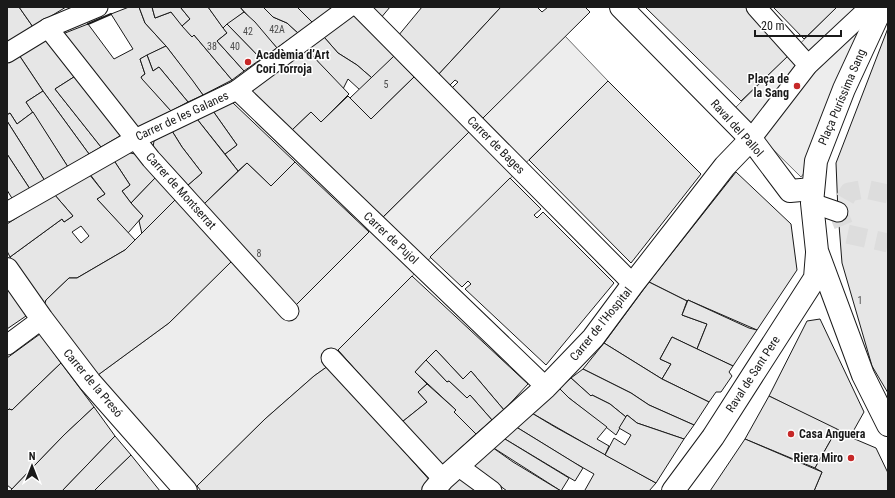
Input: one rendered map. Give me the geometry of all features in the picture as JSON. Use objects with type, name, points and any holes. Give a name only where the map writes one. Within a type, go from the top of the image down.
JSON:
[{"type":"street","points":[[7,53],[48,28],[98,7]]},
{"type":"street","name":"Carrer de les Galanes","points":[[7,212],[135,139],[237,90],[349,7]]},
{"type":"street","name":"Carrer de Bages","points":[[359,7],[633,284]]},
{"type":"street","name":"Raval del Pallol","points":[[621,7],[751,139],[790,191],[812,196]]},
{"type":"street","points":[[756,7],[808,65]]},
{"type":"street","points":[[751,139],[808,65],[870,7]]},
{"type":"street","name":"Plaça Puríssima Sang","points":[[812,196],[816,161],[844,89],[882,7]]},
{"type":"street","name":"Carrer de Montserrat","points":[[48,28],[151,159],[289,311]]},
{"type":"street","name":"Carrer de Pujol","points":[[237,90],[546,387]]},
{"type":"street","name":"Carrer de l'Hospital","points":[[445,479],[546,387],[593,338],[633,284],[726,166],[751,139]]},
{"type":"street","points":[[812,196],[838,212]]},
{"type":"street","points":[[812,196],[817,251],[862,375],[888,424]]},
{"type":"street","name":"Raval de Sant Pere","points":[[673,491],[712,437],[815,278],[817,251]]},
{"type":"street","name":"Carrer de la Presó","points":[[7,269],[42,320],[90,382],[186,491]]},
{"type":"street","points":[[7,345],[42,320]]},
{"type":"street","points":[[331,358],[445,479],[492,491]]},
{"type":"shaded area","name":"Plaça de la Sang","points":[[837,7],[871,7],[805,172],[801,177],[733,110]]},
{"type":"shaded area","points":[[565,36],[608,81],[338,350],[331,358],[328,366],[314,376],[265,419],[192,491],[98,375],[169,323],[232,261],[289,311]]},
{"type":"building","points":[[7,7],[19,7],[33,27],[7,42]]},
{"type":"building","points":[[19,7],[66,7],[33,27]]},
{"type":"building","points":[[129,7],[139,7],[145,23],[166,46],[140,59],[145,74],[141,77],[171,111],[134,129],[60,35],[88,24],[114,59],[133,49],[111,14]]},
{"type":"building","points":[[139,7],[152,7],[155,18],[171,12],[192,37],[194,35],[232,80],[203,95],[166,46],[145,23]]},
{"type":"building","points":[[152,7],[184,7],[181,8],[190,19],[182,26],[171,12],[155,18]]},
{"type":"building","points":[[208,7],[227,33],[217,41],[244,71],[232,80],[194,35],[192,37],[182,26],[190,19],[181,8]]},
{"type":"building","points":[[208,7],[240,7],[244,12],[223,28]]},
{"type":"building","points":[[240,7],[263,7],[273,17],[287,23],[298,33],[277,48]]},
{"type":"building","points":[[263,7],[297,7],[313,23],[298,33],[287,23],[273,17]]},
{"type":"building","points":[[297,7],[333,7],[334,8],[313,23]]},
{"type":"building","points":[[369,7],[390,7],[380,19]]},
{"type":"building","points":[[422,7],[501,7],[438,75],[398,36]]},
{"type":"building","points":[[501,7],[537,7],[542,12],[548,7],[585,7],[590,12],[482,119],[451,89],[458,82],[455,80],[449,86],[438,75]]},
{"type":"building","points":[[645,7],[745,7],[789,55],[741,101]]},
{"type":"building","points":[[773,7],[837,7],[804,39]]},
{"type":"building","points":[[244,12],[255,22],[277,48],[261,59],[227,24]]},
{"type":"building","points":[[353,15],[394,56],[372,78],[357,65],[338,53],[324,37]]},
{"type":"building","points":[[227,24],[261,59],[244,71],[217,41],[227,33],[223,28]]},
{"type":"building","points":[[888,28],[888,393],[872,366],[842,263],[836,163]]},
{"type":"building","points":[[324,37],[338,53],[357,65],[372,78],[360,90],[348,79],[343,89],[307,50]]},
{"type":"building","points":[[46,38],[77,75],[55,89],[101,147],[89,154],[19,55]]},
{"type":"building","points":[[166,46],[203,95],[188,102],[159,67],[153,71],[147,55]]},
{"type":"building","points":[[307,50],[349,94],[321,122],[311,112],[291,131],[250,91]]},
{"type":"building","points":[[19,55],[43,91],[26,102],[33,112],[17,124],[10,113],[7,115],[7,63]]},
{"type":"building","points":[[147,55],[153,71],[159,67],[188,102],[171,111],[142,79],[141,77],[145,74],[140,59]]},
{"type":"building","points":[[394,56],[414,77],[371,119],[350,98]]},
{"type":"building","points":[[77,75],[125,133],[101,147],[55,89]]},
{"type":"building","points":[[414,77],[469,132],[383,217],[291,131],[311,112],[321,122],[348,96],[371,119]]},
{"type":"building","points":[[608,81],[701,174],[631,263],[529,160]]},
{"type":"building","points":[[43,91],[89,154],[68,167],[26,102]]},
{"type":"building","points":[[232,102],[295,162],[271,186],[247,163],[238,171],[225,154],[237,145],[213,111]]},
{"type":"building","points":[[213,111],[237,145],[225,154],[197,119]]},
{"type":"building","points":[[33,112],[68,167],[45,181],[7,121],[7,115],[10,113],[17,124]]},
{"type":"building","points":[[197,119],[238,171],[204,204],[188,185],[202,173],[172,131]]},
{"type":"building","points":[[7,121],[45,181],[30,189],[7,154]]},
{"type":"building","points":[[172,131],[202,173],[188,185],[153,147],[154,141]]},
{"type":"building","points":[[126,152],[135,154],[156,177],[131,203],[122,191],[130,185],[113,159]]},
{"type":"building","points":[[7,154],[30,189],[13,200],[7,190]]},
{"type":"building","points":[[113,159],[130,185],[122,191],[143,216],[128,233],[97,199],[105,194],[89,173]]},
{"type":"building","points":[[295,162],[369,232],[296,305],[204,204],[247,163],[271,186]]},
{"type":"building","points":[[736,172],[791,224],[797,270],[757,330],[688,300],[687,301],[649,282]]},
{"type":"building","points":[[89,174],[105,194],[97,199],[136,241],[125,250],[77,278],[69,278],[46,300],[44,306],[10,257],[62,219],[64,222],[73,216],[54,194]],"holes":[[[81,226],[89,236],[81,243],[72,232]]]},
{"type":"building","points":[[156,177],[176,199],[142,234],[139,221],[143,216],[131,203]]},
{"type":"building","points":[[510,178],[541,209],[534,215],[537,218],[543,212],[614,283],[546,365],[465,289],[471,284],[468,281],[462,287],[430,257]]},
{"type":"building","points":[[54,194],[73,216],[64,222],[62,219],[10,257],[7,251],[7,224]]},
{"type":"building","points":[[176,199],[232,261],[169,323],[98,375],[44,306],[46,300],[69,278],[77,278],[125,250]]},
{"type":"building","points":[[412,276],[528,384],[504,410],[471,371],[463,379],[436,350],[415,372],[427,384],[418,392],[427,402],[402,422],[338,350]]},
{"type":"building","points":[[649,282],[687,301],[682,315],[707,324],[697,349],[672,337],[660,359],[671,364],[662,379],[604,343]]},
{"type":"building","points":[[7,287],[26,316],[7,329]]},
{"type":"building","points":[[688,300],[749,328],[757,330],[733,366],[697,349],[707,324],[682,315]]},
{"type":"building","points":[[820,319],[864,412],[850,437],[769,396],[807,321]]},
{"type":"building","points":[[40,334],[61,363],[12,410],[9,409],[7,411],[7,358]]},
{"type":"building","points":[[672,337],[733,366],[729,372],[732,376],[721,392],[716,392],[709,402],[662,379],[671,364],[660,359]]},
{"type":"building","points":[[604,343],[662,379],[709,402],[694,425],[649,405],[631,393],[583,369]]},
{"type":"building","points":[[436,350],[463,379],[471,371],[504,410],[492,420],[470,395],[467,398],[449,381],[447,382],[426,360]]},
{"type":"building","points":[[426,360],[447,382],[449,381],[467,398],[470,395],[492,420],[476,434],[454,412],[456,410],[415,372]]},
{"type":"building","points":[[61,363],[94,407],[64,435],[12,489],[7,485],[7,411],[9,409],[12,410]]},
{"type":"building","points":[[328,366],[433,484],[427,491],[201,491],[197,486],[265,419],[314,376]]},
{"type":"building","points":[[583,369],[631,393],[649,405],[694,425],[684,439],[637,423],[627,415],[626,417],[610,404],[592,395],[591,396],[571,378]]},
{"type":"building","points":[[571,378],[591,396],[592,395],[610,404],[626,417],[616,435],[569,398],[559,388]]},
{"type":"building","points":[[427,384],[456,410],[454,412],[476,434],[442,465],[402,422],[427,402],[418,392]]},
{"type":"building","points":[[559,388],[569,398],[607,427],[597,439],[609,446],[605,455],[530,412]]},
{"type":"building","name":"Casa Anguera","points":[[769,396],[837,429],[815,468],[745,439]]},
{"type":"building","points":[[94,407],[115,436],[62,491],[10,491],[64,435]]},
{"type":"building","points":[[530,412],[656,483],[649,491],[586,491],[585,490],[594,474],[513,425]]},
{"type":"building","points":[[627,415],[637,423],[684,439],[656,483],[605,455],[614,438],[625,445],[631,435],[619,428]]},
{"type":"building","points":[[513,425],[583,468],[575,481],[500,436]]},
{"type":"building","name":"Riera Miro","points":[[837,429],[850,437],[876,448],[888,473],[888,491],[814,491],[822,472],[815,468]]},
{"type":"building","points":[[115,436],[131,455],[94,491],[62,491]]},
{"type":"building","points":[[500,436],[569,478],[561,491],[489,445]]},
{"type":"building","points":[[745,439],[822,472],[814,491],[710,491]]},
{"type":"building","points":[[489,445],[513,462],[561,491],[507,491],[469,463]]},
{"type":"building","points":[[131,455],[160,491],[94,491],[101,484]]},
{"type":"building","points":[[457,478],[461,479],[478,491],[441,491]]},
{"type":"tunnel","points":[[888,194],[865,189],[849,192],[838,212],[847,234],[888,243]]},
{"type":"wall","points":[[88,24],[111,14]]},
{"type":"place","name":"Acadèmia d’Art Cori Torroja","points":[[248,62]]},
{"type":"place","name":"Plaça de la Sang","points":[[797,86]]},
{"type":"place","name":"Casa Anguera","points":[[791,434]]},
{"type":"place","name":"Riera Miro","points":[[851,458]]}]
